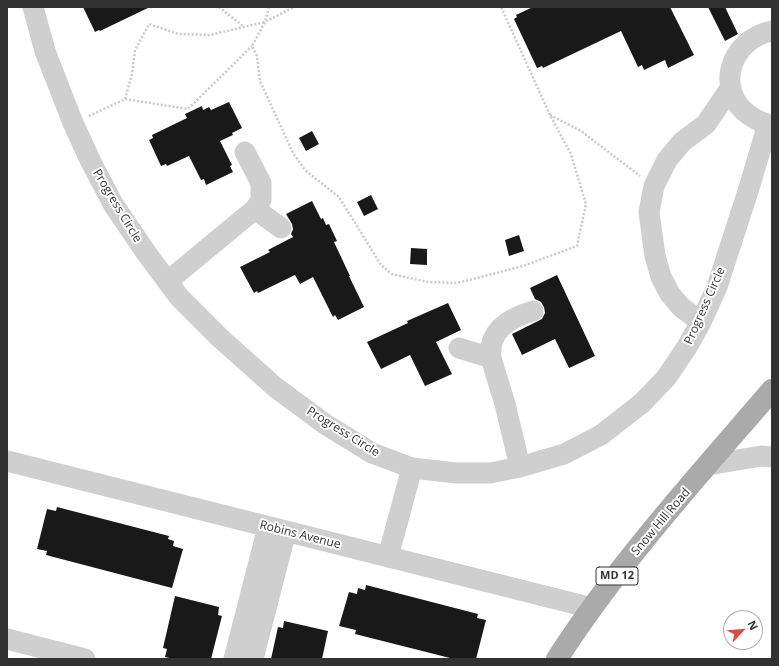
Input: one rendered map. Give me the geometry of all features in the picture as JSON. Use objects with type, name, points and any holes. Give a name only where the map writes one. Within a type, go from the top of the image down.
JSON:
[{"type":"main road","name":"Snow Hill Road","points":[[557,659],[592,608],[630,560],[772,390]]},
{"type":"street","name":"Progress Circle","points":[[34,7],[45,51],[73,123],[91,162],[113,204],[147,254],[179,296],[219,337],[275,387],[326,424],[372,453],[412,468],[456,473],[490,474],[564,454],[601,435],[642,403],[666,378],[687,347],[701,322],[719,280],[770,125],[755,119],[744,111],[735,100],[731,87],[730,72],[735,57],[744,44],[756,36],[772,31]]},
{"type":"street","points":[[701,322],[681,308],[670,294],[661,277],[655,256],[649,212],[654,186],[666,160],[682,142],[706,124],[731,87]]},
{"type":"street","points":[[168,281],[255,209],[261,200],[261,183],[245,152]]},
{"type":"street","points":[[255,209],[281,228]]},
{"type":"street","points":[[520,467],[505,404],[491,358],[490,347],[500,327],[517,316],[533,311]]},
{"type":"street","points":[[459,348],[491,358]]},
{"type":"street","points":[[708,465],[761,456],[772,457]]},
{"type":"street","name":"Robins Avenue","points":[[7,461],[592,608]]},
{"type":"street","points":[[388,557],[412,468]]},
{"type":"street","points":[[234,659],[277,529]]},
{"type":"street","points":[[253,659],[277,529]]},
{"type":"street","points":[[7,640],[78,658]]},
{"type":"path","points":[[219,7],[244,26]]},
{"type":"path","points":[[73,123],[125,99],[188,109],[252,46],[265,22],[269,7]]},
{"type":"path","points":[[125,99],[132,74],[135,50],[149,24],[178,34],[210,35],[265,22],[294,7]]},
{"type":"path","points":[[252,46],[257,56],[260,81],[293,153],[305,170],[339,197],[381,265],[392,274],[428,282],[457,283],[523,266],[577,246],[586,204],[571,154],[550,115],[501,7]]},
{"type":"path","points":[[550,115],[582,132],[654,186]]},
{"type":"building","points":[[83,7],[150,7],[95,32]]},
{"type":"building","points":[[533,7],[670,7],[694,55],[668,68],[665,60],[644,70],[642,65],[638,67],[621,31],[543,68],[542,66],[537,68],[514,19],[517,17],[516,15]]},
{"type":"building","points":[[708,7],[725,7],[738,34],[725,41]]},
{"type":"building","points":[[229,102],[242,128],[232,133],[233,135],[220,141],[232,165],[230,166],[233,172],[206,185],[204,179],[201,180],[189,156],[167,166],[166,164],[161,166],[149,140],[153,138],[152,135],[187,118],[185,114],[202,106],[203,110],[209,107],[211,110]]},
{"type":"building","points":[[312,131],[319,144],[306,151],[299,138]]},
{"type":"building","points":[[371,195],[378,209],[364,216],[357,202]]},
{"type":"building","points":[[312,201],[321,219],[323,218],[326,225],[329,224],[337,241],[334,242],[364,307],[338,320],[335,315],[333,317],[313,277],[300,284],[295,275],[258,293],[257,291],[254,293],[240,267],[270,252],[268,250],[293,237],[291,234],[293,229],[292,224],[286,214]]},
{"type":"building","points":[[519,235],[524,251],[509,256],[505,240]]},
{"type":"building","points":[[411,248],[427,249],[427,265],[410,264]]},
{"type":"building","points":[[557,275],[595,356],[569,368],[555,339],[522,355],[512,334],[542,319],[545,313],[544,307],[541,302],[535,299],[530,288]]},
{"type":"building","points":[[448,303],[461,330],[436,342],[452,374],[425,386],[410,355],[381,369],[367,342],[408,323],[407,321]]},
{"type":"building","points":[[57,507],[169,536],[168,539],[174,541],[173,546],[183,549],[172,588],[46,555],[47,551],[37,549],[47,509],[56,511]]},
{"type":"building","points":[[366,585],[478,614],[477,618],[486,620],[476,659],[454,659],[355,634],[356,630],[339,626],[349,592],[357,594],[358,588],[365,590]]},
{"type":"building","points":[[175,596],[219,607],[218,615],[222,616],[211,659],[174,659],[165,657],[167,649],[163,648]]},
{"type":"building","points":[[284,621],[328,631],[322,659],[271,659],[278,627],[283,628]]}]
